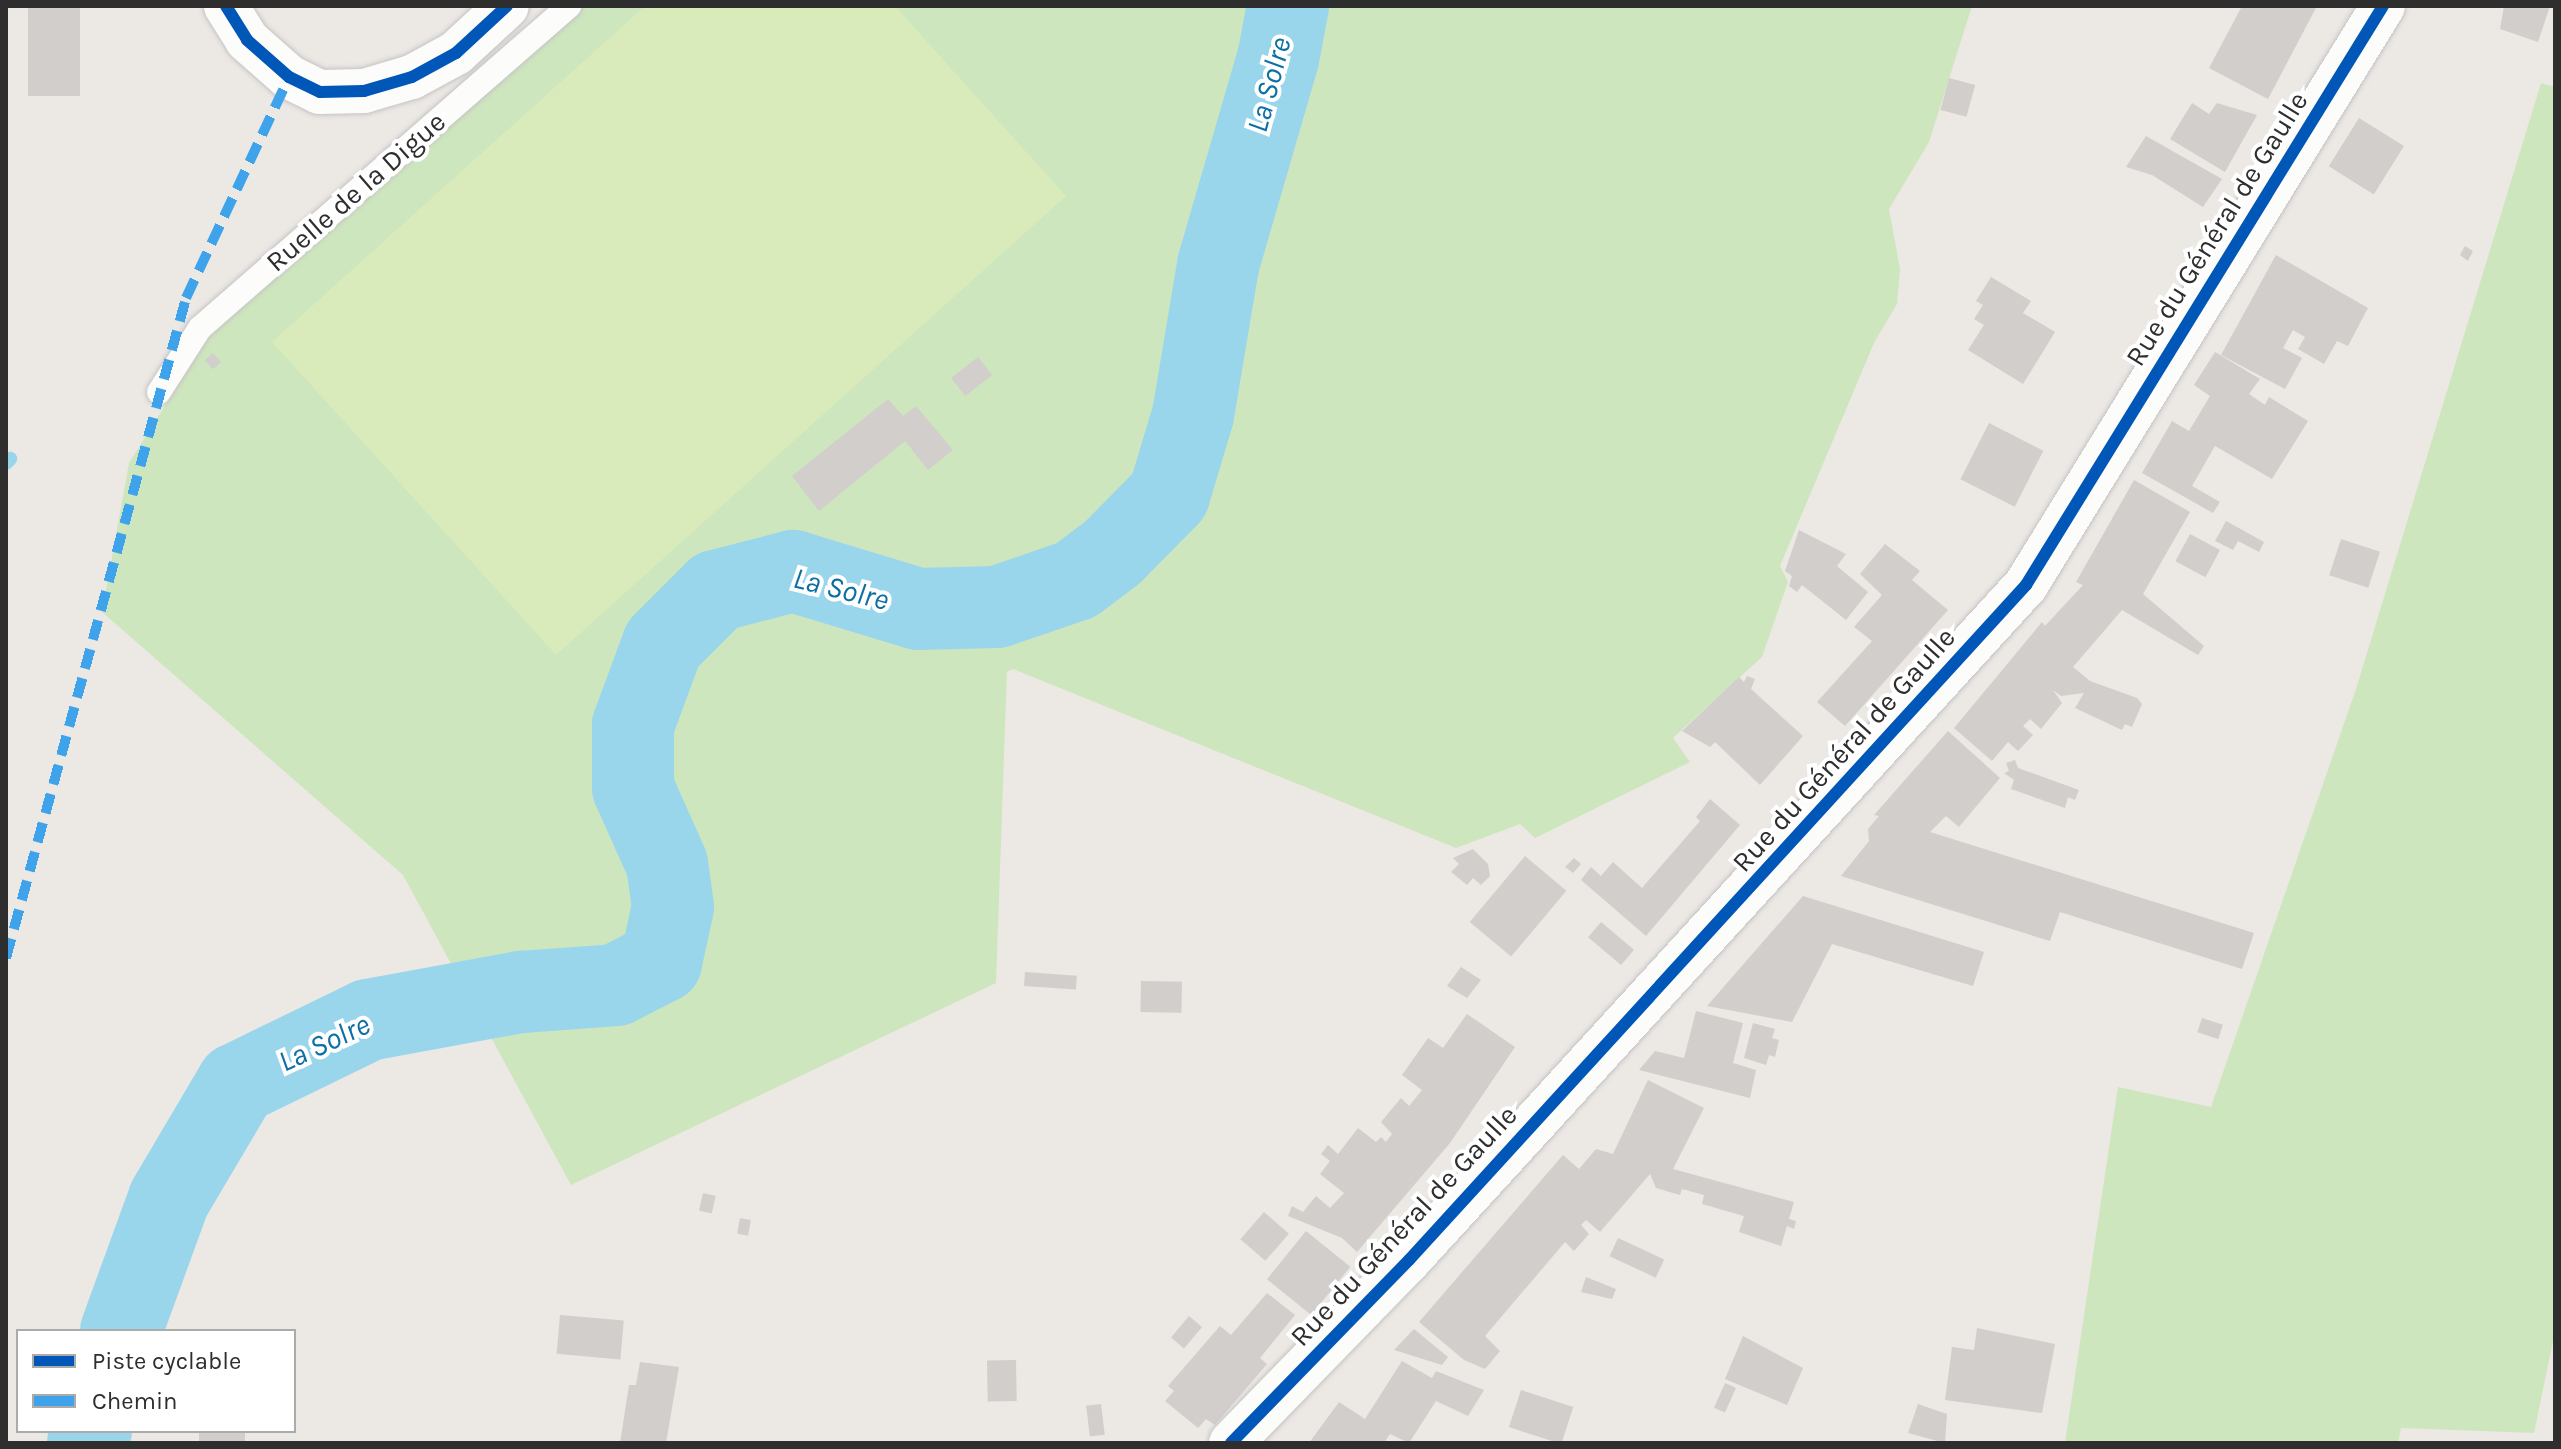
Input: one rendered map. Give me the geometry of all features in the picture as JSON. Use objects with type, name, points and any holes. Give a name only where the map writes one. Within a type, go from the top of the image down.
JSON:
[{"type":"street","points":[[226,6],[247,40],[289,77],[320,92],[364,91],[412,77],[456,53],[507,6]]},
{"type":"street","name":"Rue du Général de Gaulle","points":[[1231,1443],[1409,1260],[2026,585],[2383,6]]},
{"type":"lane","name":"Ruelle de la Digue","points":[[159,392],[200,328],[569,6]]},
{"type":"green space","points":[[567,6],[1972,6],[1929,142],[1889,209],[1900,269],[1897,304],[1874,343],[1780,566],[1788,582],[1762,657],[1673,738],[1690,762],[1535,838],[1520,824],[1456,848],[1013,669],[1007,672],[996,983],[571,1185],[403,875],[102,612],[129,463],[206,340]]},
{"type":"green space","points":[[645,6],[895,6],[1066,196],[556,655],[272,342]]},
{"type":"green space","points":[[2541,83],[2555,87],[2555,1331],[2534,1433],[2401,1428],[2398,1443],[2065,1443],[2118,1087],[2211,1107],[2356,689]]},
{"type":"building","points":[[28,6],[80,6],[80,96],[28,96]]},
{"type":"building","points":[[2242,6],[2317,6],[2268,99],[2209,68]]},
{"type":"building","points":[[2504,6],[2550,6],[2538,42],[2500,29]]},
{"type":"building","points":[[1949,78],[1975,85],[1967,117],[1940,110]]},
{"type":"building","points":[[2192,103],[2209,114],[2217,103],[2257,115],[2225,172],[2170,139]]},
{"type":"building","points":[[2359,118],[2404,146],[2374,194],[2329,166]]},
{"type":"building","points":[[2146,136],[2222,179],[2203,207],[2152,175],[2126,167]]},
{"type":"building","points":[[2465,246],[2473,251],[2468,261],[2460,255]]},
{"type":"building","points":[[2276,255],[2368,308],[2348,346],[2337,341],[2324,364],[2298,349],[2305,337],[2293,330],[2283,348],[2302,358],[2285,389],[2221,355]]},
{"type":"building","points":[[1991,277],[2031,301],[2023,313],[2055,332],[2023,384],[1968,350],[1984,325],[1974,319],[1983,305],[1976,301]]},
{"type":"building","points":[[2215,352],[2260,379],[2249,394],[2265,405],[2269,397],[2308,421],[2272,479],[2215,446],[2192,486],[2220,502],[2213,513],[2142,473],[2172,421],[2189,431],[2210,396],[2194,385]]},
{"type":"building","points":[[213,353],[221,362],[213,369],[205,360]]},
{"type":"building","points":[[978,357],[992,375],[965,396],[951,378]]},
{"type":"building","points":[[888,399],[903,416],[916,406],[953,450],[928,470],[905,441],[819,511],[792,476]]},
{"type":"building","points":[[1989,423],[2043,451],[2015,507],[1960,479]]},
{"type":"building","points":[[2134,480],[2190,512],[2143,594],[2204,646],[2198,655],[2122,610],[2073,667],[2090,681],[2137,698],[2142,704],[2132,727],[2125,724],[2122,730],[2075,708],[2084,693],[2061,696],[2053,690],[2062,703],[2041,729],[2030,719],[2023,726],[2033,735],[2018,751],[2008,742],[1992,761],[1954,728],[2042,622],[2045,626],[2083,585],[2076,582]]},
{"type":"building","points":[[2226,521],[2264,542],[2259,552],[2238,541],[2233,550],[2215,541]]},
{"type":"building","points":[[1799,530],[1846,554],[1837,566],[1868,592],[1846,620],[1802,585],[1797,592],[1789,586],[1792,576],[1785,571]]},
{"type":"building","points":[[2190,534],[2220,550],[2205,577],[2175,561]]},
{"type":"building","points":[[2341,539],[2380,552],[2368,588],[2329,575]]},
{"type":"building","points":[[1885,544],[1920,571],[1912,580],[1948,610],[1845,726],[1817,702],[1872,641],[1854,627],[1882,595],[1860,574]]},
{"type":"building","points":[[1747,676],[1755,679],[1751,689],[1803,736],[1760,785],[1715,742],[1710,747],[1682,731],[1739,677],[1744,682]]},
{"type":"building","points":[[1948,731],[2000,778],[1959,827],[1946,816],[1930,832],[2254,933],[2242,969],[2060,912],[2050,941],[1841,876],[1869,841],[1868,829],[1879,816],[1874,815]]},
{"type":"building","points":[[2015,760],[2018,768],[2079,790],[2075,800],[2068,797],[2065,808],[2011,789],[2014,780],[2004,773],[2009,771],[2006,763]]},
{"type":"building","points":[[1710,799],[1740,825],[1646,936],[1581,880],[1591,867],[1601,876],[1613,862],[1642,888],[1700,821],[1696,817]]},
{"type":"building","points":[[1473,849],[1488,864],[1490,876],[1481,885],[1473,878],[1467,885],[1451,872],[1459,864],[1453,858]]},
{"type":"building","points":[[1525,856],[1566,891],[1511,957],[1470,922]]},
{"type":"building","points":[[1574,858],[1581,864],[1573,873],[1565,867]]},
{"type":"building","points":[[1803,896],[1984,952],[1973,986],[1832,944],[1792,1022],[1707,1006]]},
{"type":"building","points":[[1601,922],[1634,950],[1621,965],[1588,937]]},
{"type":"building","points":[[1461,967],[1481,980],[1467,998],[1447,986]]},
{"type":"building","points":[[1025,972],[1077,976],[1076,990],[1024,986]]},
{"type":"building","points":[[1141,981],[1182,982],[1181,1013],[1140,1012]]},
{"type":"building","points":[[1696,1011],[1743,1023],[1733,1063],[1756,1070],[1750,1098],[1639,1070],[1655,1051],[1684,1058]]},
{"type":"building","points":[[1467,1014],[1515,1047],[1450,1143],[1357,1252],[1342,1238],[1288,1216],[1292,1206],[1303,1212],[1316,1196],[1330,1208],[1344,1193],[1320,1174],[1330,1161],[1321,1154],[1328,1145],[1338,1154],[1358,1128],[1376,1142],[1381,1137],[1386,1142],[1392,1134],[1381,1122],[1401,1098],[1409,1106],[1422,1090],[1402,1075],[1428,1038],[1443,1048]]},
{"type":"building","points":[[2202,1018],[2223,1025],[2218,1039],[2197,1032]]},
{"type":"building","points":[[1753,1023],[1775,1029],[1772,1038],[1779,1040],[1775,1057],[1769,1055],[1766,1065],[1744,1058]]},
{"type":"building","points":[[1648,1080],[1704,1108],[1673,1169],[1794,1202],[1789,1219],[1796,1221],[1794,1229],[1787,1226],[1781,1246],[1739,1232],[1744,1216],[1702,1204],[1704,1195],[1682,1189],[1680,1195],[1656,1188],[1650,1174],[1600,1232],[1586,1220],[1581,1225],[1589,1234],[1574,1251],[1565,1242],[1485,1336],[1500,1351],[1485,1369],[1464,1360],[1419,1322],[1563,1155],[1579,1169],[1596,1149],[1613,1154]]},
{"type":"building","points":[[703,1193],[716,1196],[712,1213],[699,1211]]},
{"type":"building","points":[[1264,1212],[1289,1234],[1265,1261],[1240,1239]]},
{"type":"building","points":[[740,1218],[751,1220],[748,1236],[737,1234]]},
{"type":"building","points":[[1306,1231],[1350,1267],[1311,1315],[1267,1279]]},
{"type":"building","points":[[1618,1238],[1664,1260],[1656,1278],[1610,1256]]},
{"type":"building","points":[[1586,1277],[1616,1289],[1612,1299],[1581,1292]]},
{"type":"building","points":[[1267,1293],[1295,1315],[1260,1358],[1267,1364],[1215,1425],[1206,1419],[1198,1428],[1165,1401],[1174,1391],[1168,1386],[1220,1326],[1231,1335]]},
{"type":"building","points":[[560,1315],[624,1321],[620,1359],[557,1354]]},
{"type":"building","points":[[1189,1316],[1202,1327],[1184,1348],[1171,1337]]},
{"type":"building","points":[[1977,1328],[2055,1344],[2042,1413],[1945,1400],[1952,1347],[1974,1350]]},
{"type":"building","points":[[1414,1329],[1448,1357],[1442,1365],[1394,1350]]},
{"type":"building","points":[[1743,1336],[1803,1368],[1787,1405],[1725,1379]]},
{"type":"building","points":[[1016,1360],[1017,1401],[988,1401],[987,1361]]},
{"type":"building","points":[[1402,1361],[1432,1378],[1436,1371],[1484,1390],[1468,1416],[1436,1401],[1409,1443],[1390,1434],[1384,1443],[1309,1443],[1339,1402],[1365,1419]]},
{"type":"building","points":[[640,1362],[679,1367],[666,1443],[620,1443],[629,1385],[636,1385]]},
{"type":"building","points":[[1725,1383],[1736,1388],[1725,1413],[1714,1408]]},
{"type":"building","points":[[1521,1390],[1573,1407],[1562,1443],[1509,1427]]},
{"type":"building","points":[[1101,1404],[1105,1435],[1090,1437],[1086,1406]]},
{"type":"building","points":[[1918,1404],[1947,1414],[1945,1443],[1908,1433]]},
{"type":"building","points":[[199,1433],[245,1433],[245,1443],[199,1443]]},
{"type":"waterway","name":"La Solre","points":[[122,1329],[169,1199],[237,1084],[368,1020],[521,992],[616,985],[661,962],[673,907],[667,864],[633,788],[633,725],[663,644],[716,591],[793,571],[918,609],[997,607],[1076,580],[1113,552],[1169,495],[1193,415],[1218,265],[1278,59],[1288,6]]},
{"type":"waterway","points":[[6,463],[10,459]]},
{"type":"waterway","name":"La Solre","points":[[88,1443],[90,1433]]},
{"type":"marked path","points":[[6,958],[186,298],[289,77]]},
{"type":"cycle path","points":[[226,6],[247,40],[289,77],[320,92],[364,91],[412,77],[456,53],[507,6]]},
{"type":"cycle path","points":[[1231,1443],[1409,1260],[2026,585],[2383,6]]}]
